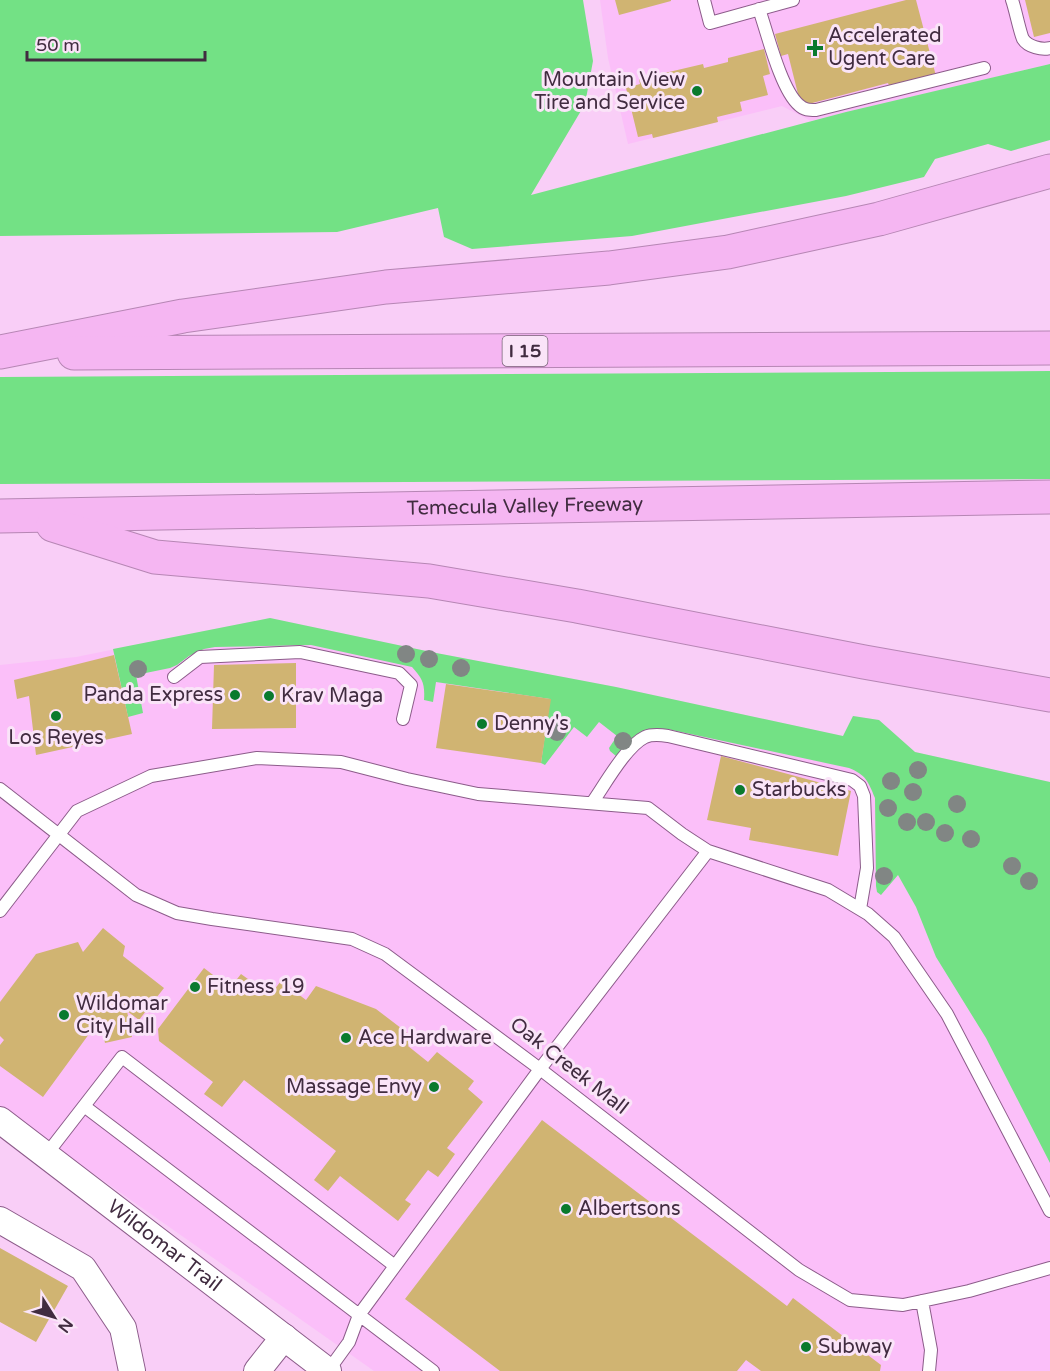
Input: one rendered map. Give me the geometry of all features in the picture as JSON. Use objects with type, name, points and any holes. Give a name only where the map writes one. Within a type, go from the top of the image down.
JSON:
[{"type":"highway","points":[[0,353],[183,316],[386,287],[609,267],[728,252],[879,219],[1050,171]]},
{"type":"highway","name":"I 15","points":[[0,353],[1050,348]]},
{"type":"highway","name":"Temecula Valley Freeway","points":[[13,516],[1050,498]]},
{"type":"highway","points":[[13,516],[155,556],[429,581],[577,606],[864,662],[1050,695]]},
{"type":"street","name":"Wildomar Trail","points":[[0,1120],[328,1371]]},
{"type":"street","points":[[0,1221],[83,1268],[123,1328],[132,1371]]},
{"type":"street","points":[[257,1371],[284,1337]]},
{"type":"lane","points":[[704,0],[710,23],[793,0]]},
{"type":"lane","points":[[1012,0],[1023,39],[1033,46],[1050,48]]},
{"type":"lane","points":[[759,9],[779,71],[793,98],[800,106],[808,110],[816,110],[984,68]]},
{"type":"lane","points":[[174,677],[200,657],[300,652],[399,673],[411,685],[403,719]]},
{"type":"lane","points":[[592,803],[625,754],[645,737],[656,735],[852,780],[860,786],[864,796],[867,868],[860,909]]},
{"type":"lane","points":[[0,911],[77,811],[151,776],[257,758],[341,762],[478,794],[648,807],[708,851],[828,890],[868,914],[894,937],[946,1014],[1050,1211]]},
{"type":"lane","name":"Oak Creek Mall","points":[[0,789],[136,895],[177,913],[352,939],[385,954],[450,1000],[799,1270],[850,1300],[903,1305],[969,1291],[1050,1268]]},
{"type":"lane","points":[[328,1371],[349,1342],[359,1315],[540,1069],[708,851]]},
{"type":"lane","points":[[46,1155],[122,1057],[395,1266]]},
{"type":"lane","points":[[84,1106],[433,1371]]},
{"type":"lane","points":[[922,1301],[931,1350],[929,1371]]},
{"type":"shaded area","points":[[600,0],[1050,0],[1050,64],[811,121],[782,106],[628,144],[608,58]]},
{"type":"shaded area","points":[[270,618],[431,652],[616,687],[843,736],[853,716],[879,720],[915,752],[1050,782],[1050,1371],[374,1371],[0,1108],[0,665],[76,657]]},
{"type":"green space","points":[[0,0],[583,0],[593,61],[585,104],[531,195],[846,112],[1050,64],[1050,140],[1011,151],[988,144],[935,159],[924,177],[846,196],[632,236],[472,249],[444,237],[438,208],[337,232],[0,236]]},
{"type":"green space","points":[[1050,371],[1050,479],[0,484],[0,377]]},
{"type":"green space","points":[[270,618],[431,652],[616,687],[843,736],[853,716],[879,720],[915,752],[1050,782],[1050,1163],[986,1038],[936,957],[916,907],[898,875],[881,895],[877,892],[875,798],[868,783],[859,773],[849,768],[667,729],[656,729],[616,756],[609,748],[617,736],[599,722],[587,737],[574,727],[545,765],[541,763],[550,699],[436,682],[433,702],[424,700],[422,682],[412,667],[311,645],[215,647],[189,656],[170,668],[136,675],[143,713],[128,717],[113,649]]},
{"type":"building","points":[[615,0],[671,0],[671,1],[619,15]]},
{"type":"building","points":[[906,0],[916,0],[936,76],[890,88],[888,83],[801,106],[788,54],[781,56],[775,34]]},
{"type":"building","points":[[1025,0],[1050,0],[1050,33],[1034,37]]},
{"type":"building","name":"Mountain View Tire and Service","points":[[764,49],[770,74],[763,76],[768,95],[740,102],[742,111],[717,117],[718,122],[653,138],[652,134],[638,137],[626,88],[640,84],[639,79],[703,64],[704,68],[728,62],[728,58]]},
{"type":"building","points":[[114,655],[132,734],[36,755],[29,696],[17,699],[14,680]]},
{"type":"building","points":[[296,663],[296,728],[212,729],[214,665]]},
{"type":"building","points":[[446,684],[551,699],[541,763],[436,748]]},
{"type":"building","points":[[721,756],[851,791],[838,856],[749,840],[751,828],[707,820]]},
{"type":"building","name":"Wildomar City Hall","points":[[103,928],[125,946],[123,956],[164,988],[139,1020],[127,1011],[132,1037],[105,1043],[100,1019],[43,1097],[0,1066],[0,1045],[4,1040],[0,1036],[0,1002],[36,954],[78,942],[83,952]]},
{"type":"building","points":[[204,968],[230,988],[241,974],[270,995],[281,981],[306,1000],[316,986],[376,1009],[414,1038],[408,1046],[428,1062],[437,1052],[474,1081],[468,1089],[483,1102],[447,1148],[455,1154],[438,1177],[428,1170],[405,1200],[411,1204],[398,1221],[340,1176],[328,1191],[314,1180],[336,1151],[244,1080],[222,1107],[204,1094],[213,1082],[159,1041],[158,1029]]},
{"type":"building","name":"Albertsons","points":[[542,1120],[787,1306],[793,1298],[881,1365],[880,1371],[761,1371],[746,1360],[737,1371],[500,1371],[405,1299]]},
{"type":"building","points":[[0,1248],[68,1286],[36,1342],[0,1322]]},
{"type":"place","name":"Accelerated Ugent Care","points":[[815,48]]},
{"type":"place","name":"Mountain View Tire and Service","points":[[697,91]]},
{"type":"place","name":"Panda Express","points":[[235,695]]},
{"type":"place","name":"Krav Maga","points":[[269,696]]},
{"type":"place","name":"Los Reyes","points":[[56,716]]},
{"type":"place","name":"Denny's","points":[[482,724]]},
{"type":"place","name":"Starbucks","points":[[740,790]]},
{"type":"place","name":"Fitness 19","points":[[195,987]]},
{"type":"place","name":"Wildomar City Hall","points":[[64,1015]]},
{"type":"place","name":"Ace Hardware","points":[[346,1038]]},
{"type":"place","name":"Massage Envy","points":[[434,1087]]},
{"type":"place","name":"Albertsons","points":[[566,1209]]},
{"type":"place","name":"Subway","points":[[806,1347]]}]
